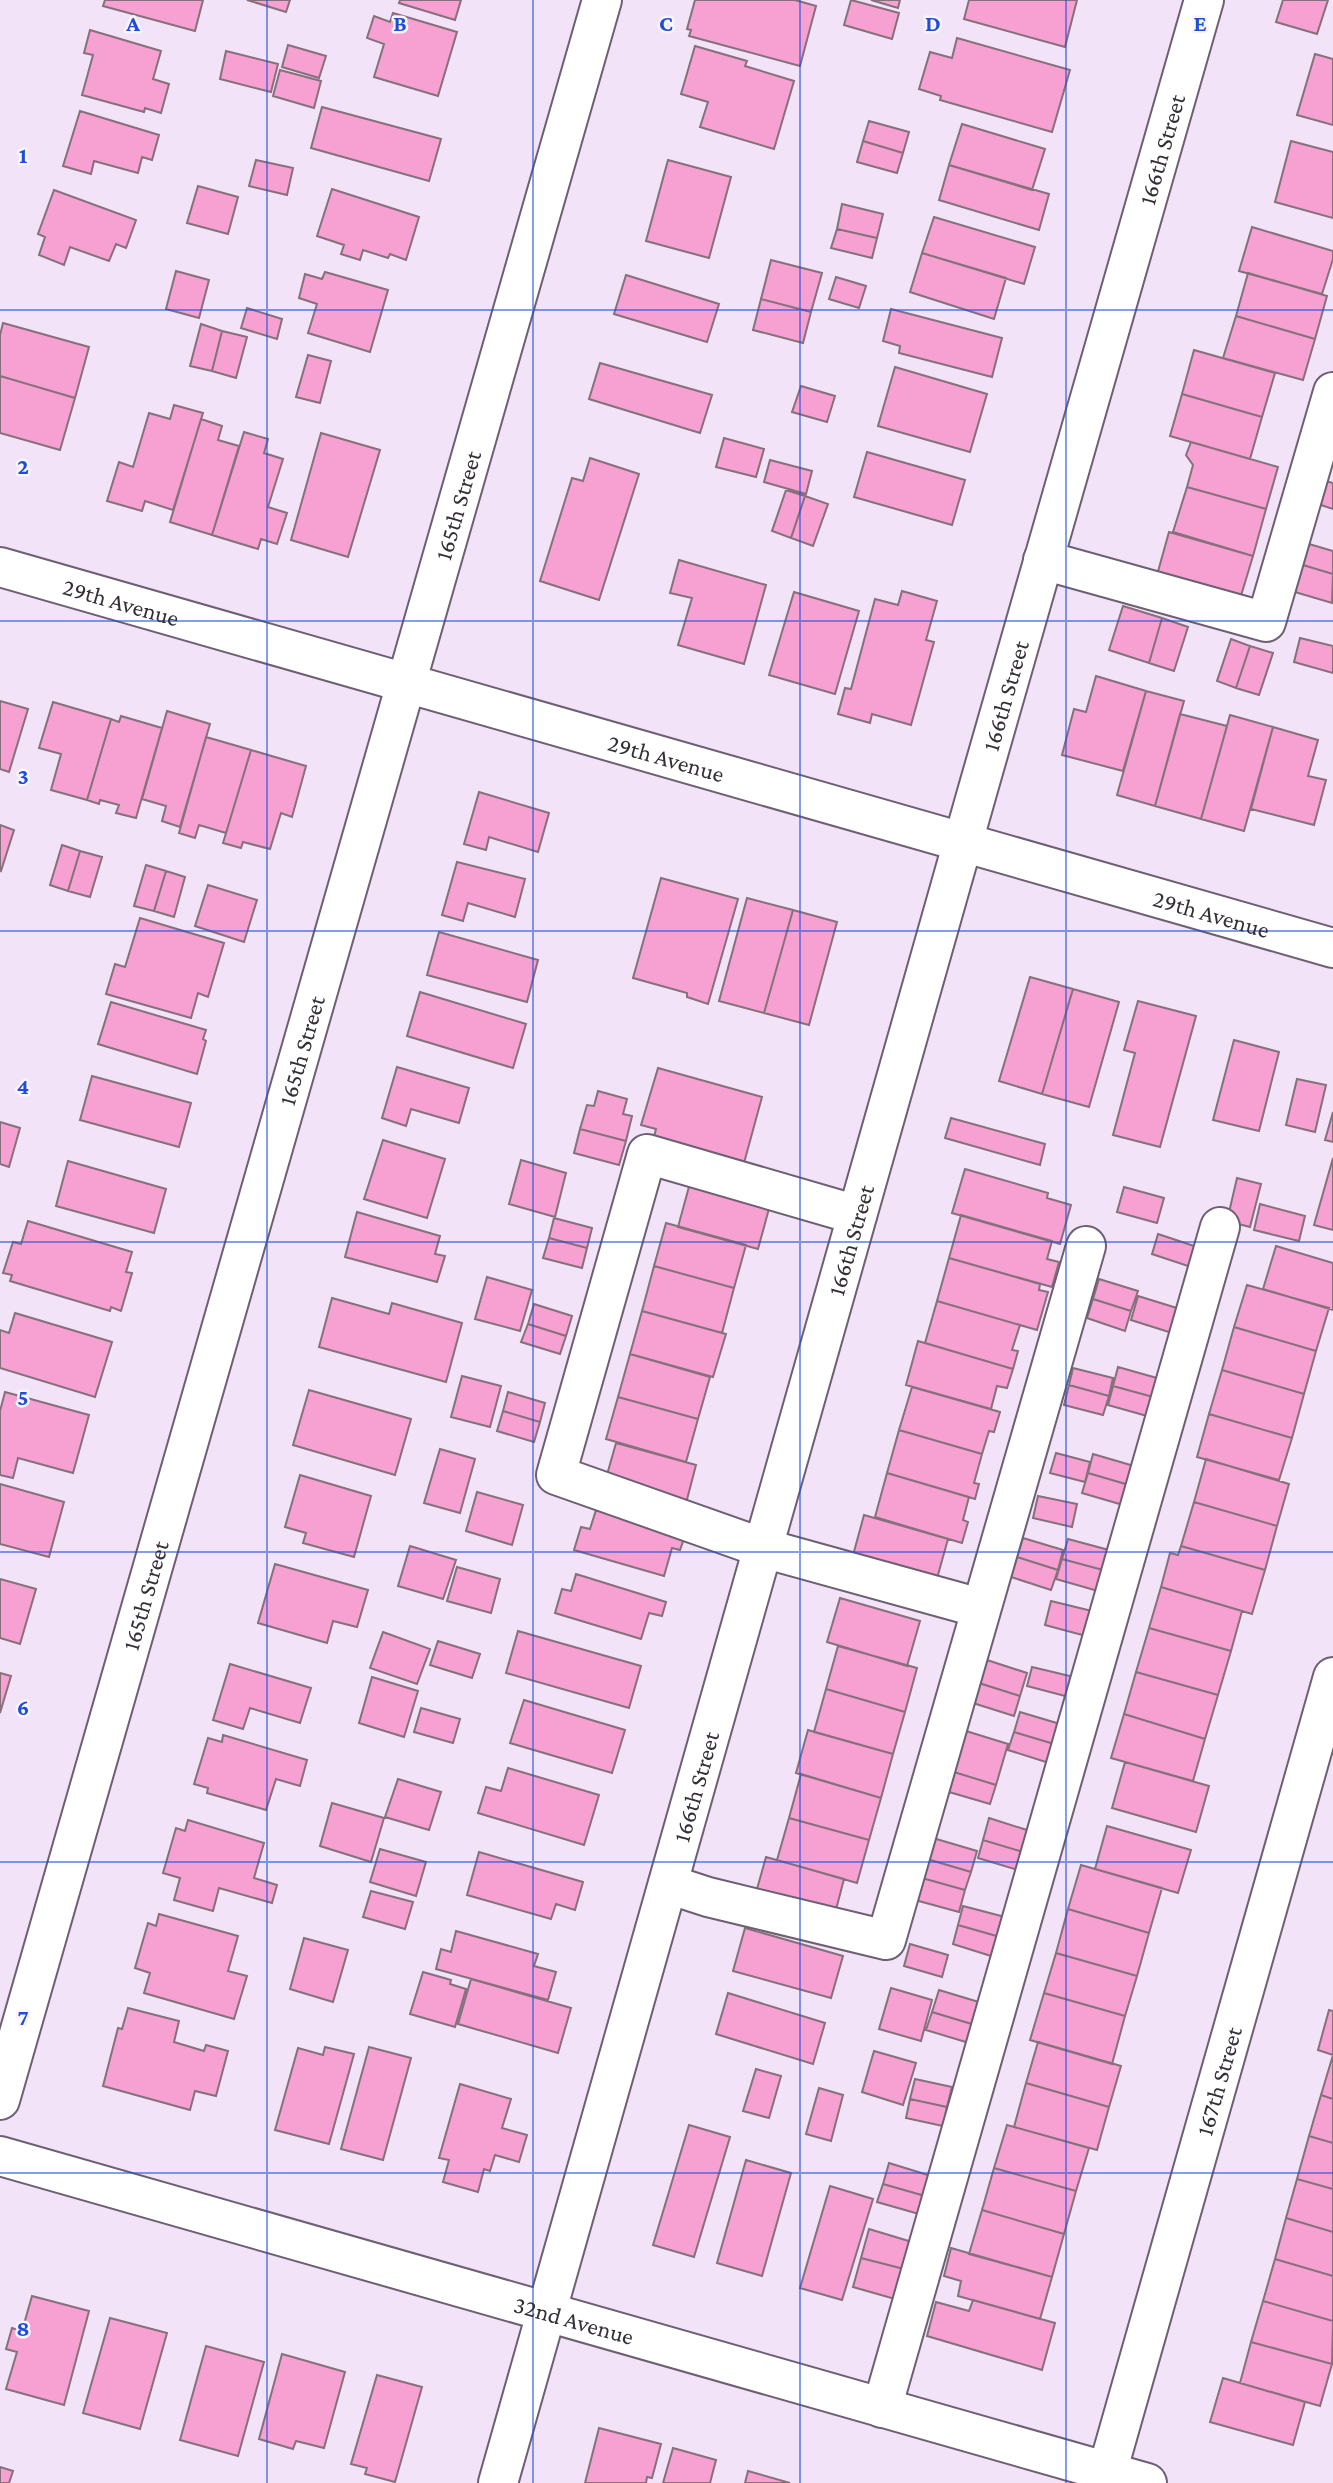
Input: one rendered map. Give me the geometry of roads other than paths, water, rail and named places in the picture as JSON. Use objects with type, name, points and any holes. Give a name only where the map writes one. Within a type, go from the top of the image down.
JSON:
[{"type":"street","name":"165th Street","points":[[0,2100],[602,0]]},
{"type":"street","name":"166th Street","points":[[498,2483],[1204,0]]},
{"type":"street","points":[[1043,560],[1266,622],[1333,392]]},
{"type":"street","name":"29th Avenue","points":[[0,567],[1333,948]]},
{"type":"street","points":[[857,1214],[647,1154],[556,1475],[763,1548],[980,1608]]},
{"type":"street","points":[[882,2408],[1220,1227]]},
{"type":"street","points":[[668,1884],[708,1897],[886,1940],[1086,1246]]},
{"type":"street","name":"167th Street","points":[[1105,2477],[1333,1677]]},
{"type":"street","name":"32nd Avenue","points":[[0,2156],[882,2408],[1105,2477],[1147,2483]]}]
